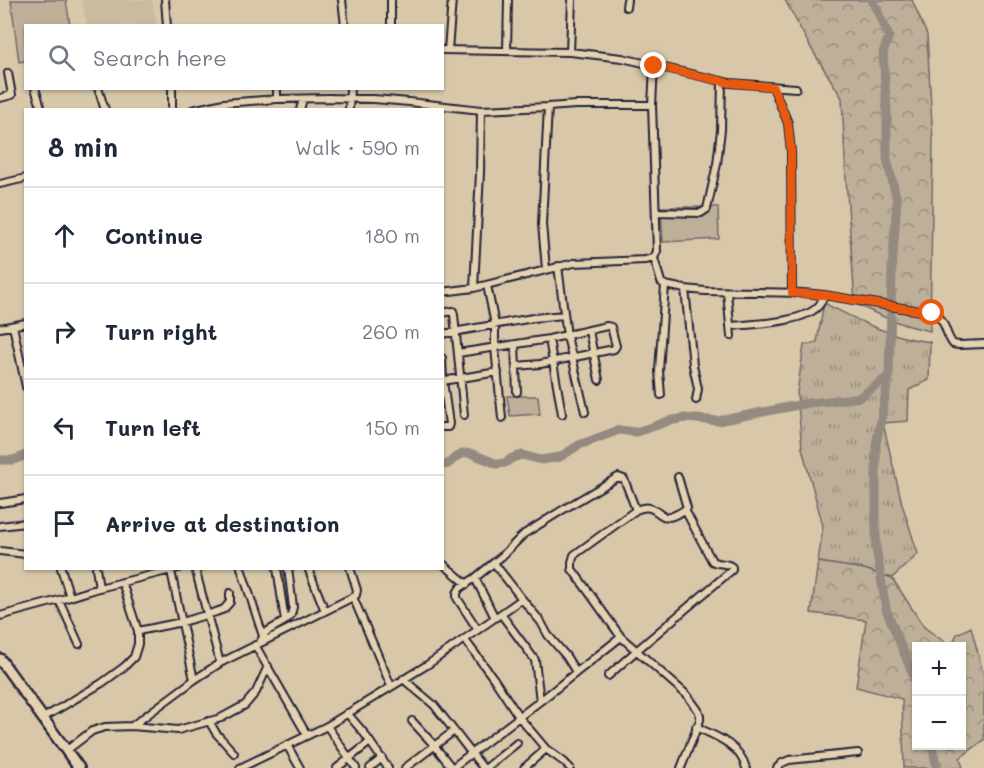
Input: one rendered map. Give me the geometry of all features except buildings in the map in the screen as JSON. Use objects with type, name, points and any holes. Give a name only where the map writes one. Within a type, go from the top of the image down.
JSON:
[{"type":"main road","points":[[0,659],[79,768]]},
{"type":"street","points":[[165,0],[167,24]]},
{"type":"street","points":[[342,0],[345,24]]},
{"type":"street","points":[[391,0],[391,24]]},
{"type":"street","points":[[452,0],[445,50],[570,52],[622,58],[722,81],[796,88]]},
{"type":"street","points":[[507,51],[508,0]]},
{"type":"street","points":[[570,52],[572,0]]},
{"type":"street","points":[[654,66],[652,105],[657,251],[654,258],[661,282],[685,290],[824,295],[932,313],[944,321],[948,337],[953,344],[984,344]]},
{"type":"street","points":[[0,98],[12,95],[8,74]]},
{"type":"street","points":[[656,212],[701,213],[707,209],[717,164],[721,130],[722,81]]},
{"type":"street","points":[[773,87],[788,123],[791,152],[792,293]]},
{"type":"street","points":[[36,90],[41,108]]},
{"type":"street","points":[[99,90],[104,108]]},
{"type":"street","points":[[172,90],[172,108]]},
{"type":"street","points":[[277,90],[277,99]]},
{"type":"street","points":[[349,108],[350,90]]},
{"type":"street","points":[[210,108],[277,99],[374,99],[481,110],[576,105],[652,105]]},
{"type":"street","points":[[301,108],[303,99]]},
{"type":"street","points":[[408,108],[409,102]]},
{"type":"street","points":[[546,269],[543,224],[548,107]]},
{"type":"street","points":[[474,288],[481,110]]},
{"type":"street","points":[[0,184],[24,178]]},
{"type":"street","points":[[444,292],[474,288],[574,263],[654,258]]},
{"type":"street","points":[[558,266],[567,336],[585,412]]},
{"type":"street","points":[[487,285],[495,325],[502,417]]},
{"type":"street","points":[[661,395],[659,371],[665,285]]},
{"type":"street","points":[[685,290],[693,365],[698,389],[696,400]]},
{"type":"street","points":[[727,292],[731,336]]},
{"type":"street","points":[[730,326],[773,323],[807,314],[820,305],[824,295]]},
{"type":"street","points":[[444,313],[453,311],[464,415]]},
{"type":"street","points":[[444,334],[564,315]]},
{"type":"street","points":[[0,328],[24,323]]},
{"type":"street","points":[[13,326],[24,378]]},
{"type":"street","points":[[459,353],[611,327],[615,348],[540,364],[516,366]]},
{"type":"street","points":[[589,331],[598,380]]},
{"type":"street","points":[[549,339],[562,414]]},
{"type":"street","points":[[515,345],[517,393]]},
{"type":"street","points":[[444,381],[498,372]]},
{"type":"street","points":[[444,388],[449,424],[444,427]]},
{"type":"street","points":[[478,630],[457,598],[457,592],[494,563],[524,534],[618,477],[624,479],[636,510]]},
{"type":"street","points":[[608,676],[732,570],[730,565],[711,561],[685,510],[687,508],[678,477]]},
{"type":"street","points":[[0,503],[24,499]]},
{"type":"street","points":[[681,768],[700,715],[698,710],[687,695],[621,637],[572,569],[572,562],[574,555],[636,510],[648,506],[664,518],[668,518],[685,510]]},
{"type":"street","points":[[0,526],[24,523]]},
{"type":"street","points":[[0,551],[24,554]]},
{"type":"street","points":[[494,563],[541,622],[576,672]]},
{"type":"street","points":[[444,565],[467,584]]},
{"type":"street","points":[[62,570],[70,597]]},
{"type":"street","points":[[96,570],[99,588]]},
{"type":"street","points":[[0,616],[122,582],[147,572],[171,570],[194,680]]},
{"type":"street","points":[[196,570],[220,663]]},
{"type":"street","points":[[242,570],[263,636]]},
{"type":"street","points":[[277,570],[285,621]]},
{"type":"street","points":[[257,644],[266,633],[291,615],[293,607],[288,570]]},
{"type":"street","points":[[309,570],[325,611]]},
{"type":"street","points":[[132,726],[220,663],[356,595],[353,570]]},
{"type":"street","points":[[475,578],[495,618]]},
{"type":"street","points":[[43,718],[102,683],[124,668],[134,657],[138,644],[138,631],[122,582]]},
{"type":"street","points":[[138,631],[182,622],[224,609],[230,602],[230,593]]},
{"type":"street","points":[[353,597],[391,686]]},
{"type":"street","points":[[240,768],[327,726],[427,665],[522,599]]},
{"type":"street","points":[[59,600],[79,644]]},
{"type":"street","points":[[501,614],[535,660],[540,701]]},
{"type":"street","points":[[412,721],[452,768],[621,637]]},
{"type":"street","points":[[465,640],[519,717],[546,749],[570,768]]},
{"type":"street","points":[[257,644],[307,735]]},
{"type":"street","points":[[67,750],[92,731],[105,727],[132,726],[178,730],[221,718],[245,705],[256,692],[268,666]]},
{"type":"street","points":[[403,679],[434,705],[484,768],[517,743]]},
{"type":"street","points":[[347,713],[388,768]]},
{"type":"street","points":[[209,721],[216,733],[234,753]]},
{"type":"street","points":[[327,726],[356,768]]},
{"type":"street","points":[[696,727],[721,739],[733,748],[742,757],[746,768]]},
{"type":"street","points":[[405,768],[454,730]]},
{"type":"street","points":[[337,768],[370,742]]},
{"type":"street","points":[[287,745],[300,768]]},
{"type":"street","points":[[524,768],[546,749]]},
{"type":"street","points":[[777,768],[789,760],[858,753]]},
{"type":"street","points":[[370,768],[381,759]]},
{"type":"shaded area","points":[[82,0],[152,0],[157,24],[87,24]]},
{"type":"green space","points":[[11,0],[66,0],[70,24],[24,24],[24,61],[19,62]]},
{"type":"green space","points":[[785,0],[912,0],[927,35],[933,142],[930,331],[891,320],[855,303],[842,98]]},
{"type":"green space","points":[[661,207],[718,207],[719,239],[663,242]]},
{"type":"green space","points":[[824,303],[888,332],[930,342],[929,380],[909,390],[908,421],[883,423],[902,504],[918,554],[892,578],[864,569],[818,562],[823,526],[802,448],[797,393],[804,345],[817,342]]},
{"type":"green space","points":[[507,396],[538,396],[540,414],[510,416]]},
{"type":"green space","points":[[818,562],[864,569],[892,578],[924,627],[945,642],[912,642],[912,750],[966,750],[966,642],[953,642],[957,634],[971,627],[984,676],[984,740],[960,758],[963,768],[904,768],[902,699],[856,687],[866,620],[811,613]]},
{"type":"waterway","points":[[872,0],[889,36],[883,53],[887,111],[887,159],[897,200],[892,270],[889,376],[876,445],[876,547],[886,609],[912,672]]},
{"type":"waterway","points":[[444,465],[464,453],[473,454],[497,464],[522,455],[541,460],[560,457],[579,445],[619,430],[636,432],[685,418],[718,421],[808,403],[860,397],[889,376]]},
{"type":"waterway","points":[[0,460],[14,460],[24,456]]},
{"type":"waterway","points":[[933,750],[937,768]]},
{"type":"route","points":[[654,66],[730,83],[773,87],[788,123],[791,152],[792,293],[824,295],[932,313]]}]
